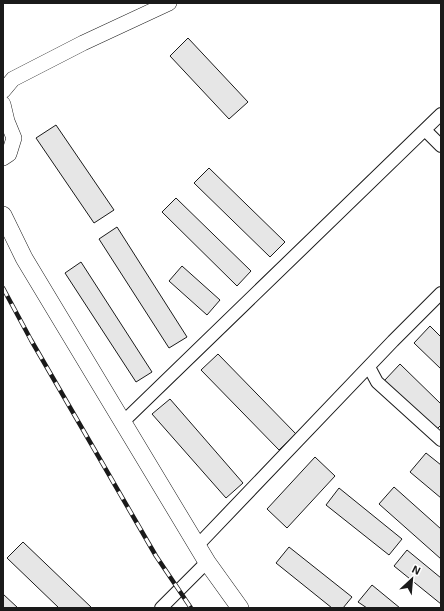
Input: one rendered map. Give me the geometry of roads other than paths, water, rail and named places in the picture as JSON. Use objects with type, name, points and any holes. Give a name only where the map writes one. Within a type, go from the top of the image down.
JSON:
[{"type":"highway","points":[[3,215],[24,258],[197,546],[240,608]]},
{"type":"main road","points":[[3,91],[13,79],[83,43],[169,3]]},
{"type":"main road","points":[[3,104],[7,122],[14,138],[9,154],[3,158]]},
{"type":"street","points":[[123,422],[441,114]]},
{"type":"street","points":[[425,130],[441,146]]},
{"type":"street","points":[[197,546],[441,293]]},
{"type":"street","points":[[369,367],[378,382],[441,440]]},
{"type":"street","points":[[161,608],[207,562]]},
{"type":"railway","points":[[3,288],[31,340],[156,556],[191,608]]}]
